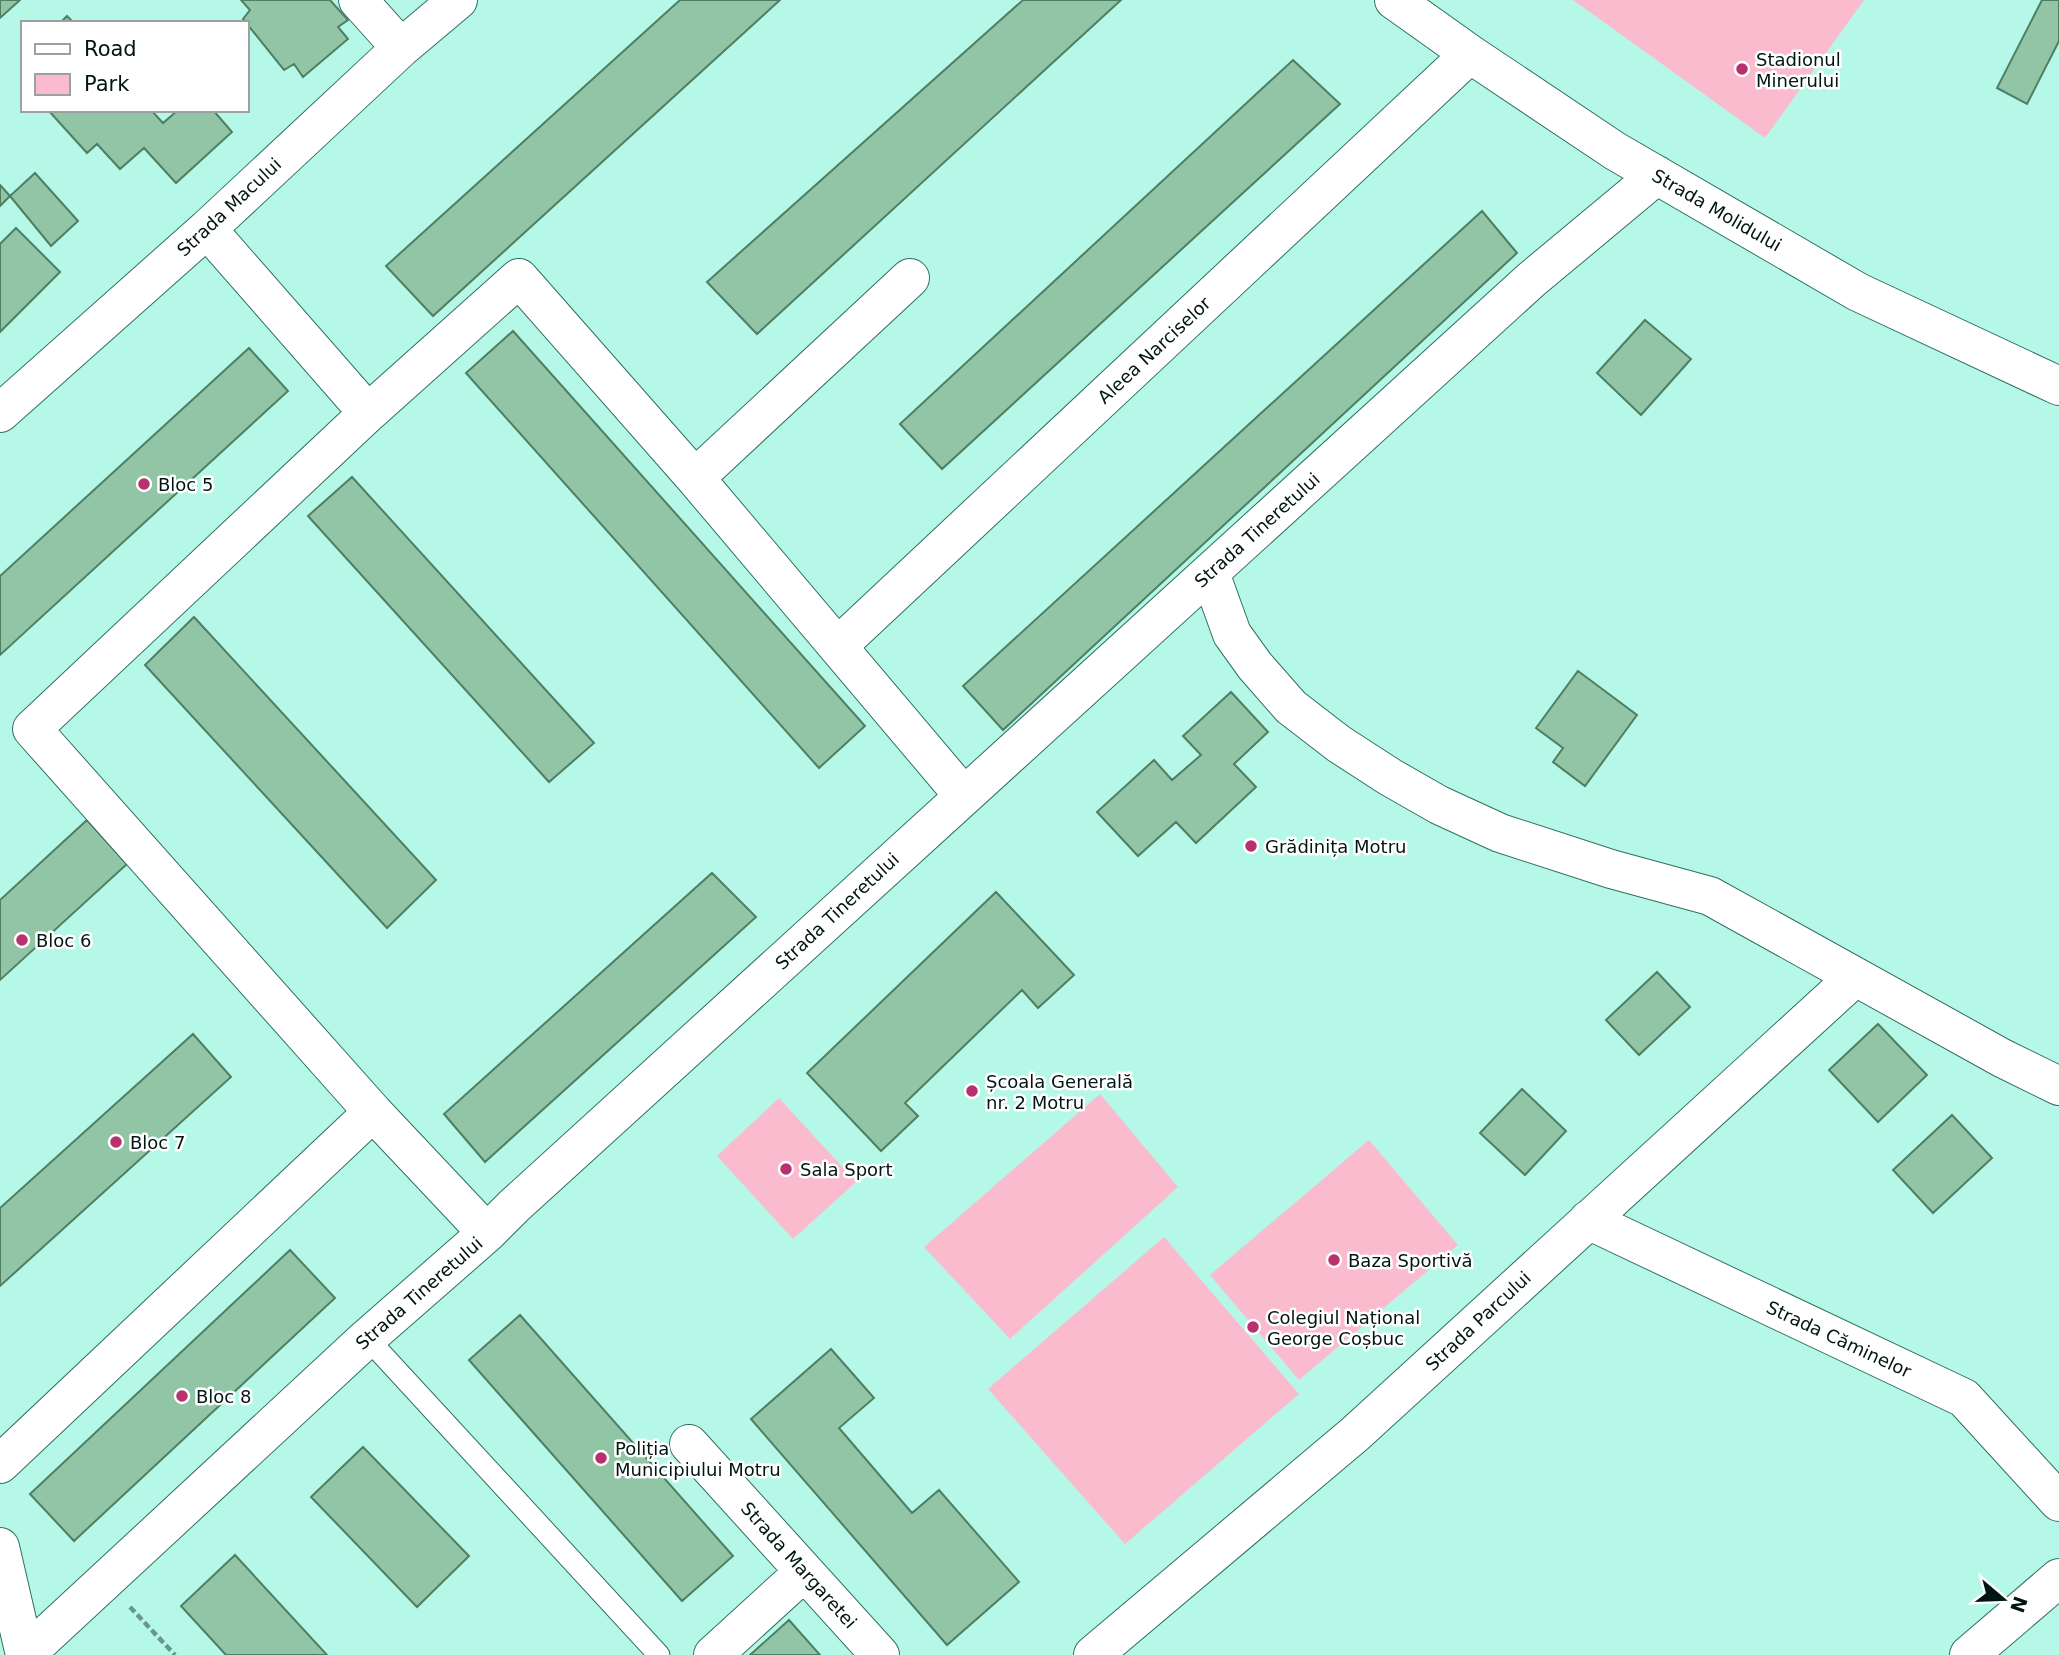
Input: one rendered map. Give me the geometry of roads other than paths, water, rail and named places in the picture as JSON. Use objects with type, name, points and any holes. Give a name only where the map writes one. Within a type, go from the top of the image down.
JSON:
[{"type":"street","points":[[358,0],[401,48]]},
{"type":"street","name":"Strada Macului","points":[[0,413],[207,229],[401,48],[458,0]]},
{"type":"street","name":"Strada Molidului","points":[[1394,0],[1615,151],[1858,292],[2059,386]]},
{"type":"street","name":"Aleea Narciselor","points":[[839,645],[1470,54]]},
{"type":"street","name":"Strada Tineretului","points":[[25,1655],[367,1338],[487,1233],[963,795],[1531,280],[1657,175]]},
{"type":"street","points":[[207,229],[368,413]]},
{"type":"street","points":[[487,1233],[373,1112],[32,729],[368,413],[519,278],[839,645],[963,795]]},
{"type":"street","points":[[695,478],[910,278]]},
{"type":"street","points":[[1210,573],[1233,634],[1255,666],[1291,707],[1380,771],[1439,805],[1500,833],[1611,869],[1710,896],[2002,1058],[2059,1086]]},
{"type":"street","name":"Strada Parcului","points":[[1093,1655],[1355,1434],[1855,977]]},
{"type":"street","points":[[0,1464],[373,1112]]},
{"type":"street","name":"Strada Căminelor","points":[[1588,1220],[1964,1398],[2059,1502]]},
{"type":"street","name":"Strada Margaretei","points":[[689,1444],[880,1655]]},
{"type":"street","points":[[0,1547],[25,1655]]},
{"type":"street","points":[[713,1655],[804,1572]]},
{"type":"street","points":[[1969,1655],[2059,1578]]},
{"type":"lane","points":[[367,1338],[659,1655]]},
{"type":"place","name":"Stadionul Minerului","points":[[1742,69]]},
{"type":"place","name":"Bloc 5","points":[[144,484]]},
{"type":"place","name":"Grădinița Motru","points":[[1251,846]]},
{"type":"place","name":"Bloc 6","points":[[22,940]]},
{"type":"place","name":"Școala Generală nr. 2 Motru","points":[[972,1091]]},
{"type":"place","name":"Bloc 7","points":[[116,1142]]},
{"type":"place","name":"Sala Sport","points":[[786,1169]]},
{"type":"place","name":"Baza Sportivă","points":[[1334,1260]]},
{"type":"place","name":"Colegiul Național George Coșbuc","points":[[1253,1327]]},
{"type":"place","name":"Bloc 8","points":[[182,1396]]},
{"type":"place","name":"Poliția Municipiului Motru","points":[[601,1458]]}]
